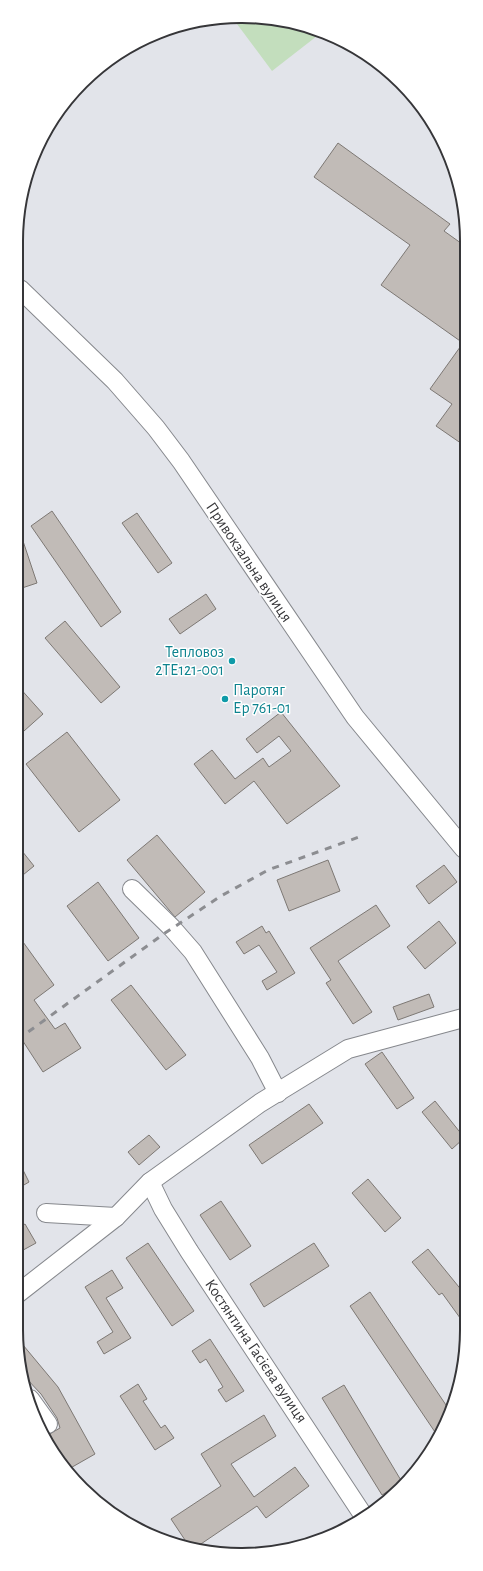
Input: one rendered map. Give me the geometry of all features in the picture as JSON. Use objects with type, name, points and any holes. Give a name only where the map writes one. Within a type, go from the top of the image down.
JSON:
[{"type":"street","name":"Привокзальна вулиця","points":[[23,292],[114,381],[156,428],[182,462],[355,717],[460,844]]},
{"type":"street","points":[[132,889],[172,928],[193,952],[260,1058],[278,1093]]},
{"type":"street","points":[[23,1290],[116,1217],[150,1182],[278,1093],[348,1049],[460,1019]]},
{"type":"street","name":"Костянтина Гасієва вулиця","points":[[150,1182],[163,1209],[190,1252],[361,1512]]},
{"type":"street","points":[[46,1213],[116,1217]]},
{"type":"street","points":[[40,1413],[48,1424]]},
{"type":"green space","points":[[236,23],[256,23],[284,27],[316,37],[272,71]]},
{"type":"building","points":[[338,143],[450,224],[444,231],[460,242],[460,341],[381,285],[410,245],[314,177]]},
{"type":"building","points":[[460,347],[460,443],[436,426],[452,404],[430,389]]},
{"type":"building","points":[[52,511],[121,612],[101,627],[31,526]]},
{"type":"building","points":[[137,513],[172,563],[158,573],[122,523]]},
{"type":"building","points":[[23,541],[37,583],[23,588]]},
{"type":"building","points":[[206,594],[216,609],[180,634],[169,619]]},
{"type":"building","points":[[65,621],[120,687],[101,703],[45,638]]},
{"type":"building","points":[[23,692],[43,714],[24,731],[23,730]]},
{"type":"building","points":[[281,712],[340,786],[287,824],[254,781],[225,804],[194,764],[212,750],[235,779],[263,758],[269,767],[291,751],[279,736],[257,753],[246,739]]},
{"type":"building","points":[[67,732],[120,800],[79,832],[26,764]]},
{"type":"building","points":[[157,835],[205,892],[175,917],[127,860]]},
{"type":"building","points":[[23,852],[34,866],[23,875]]},
{"type":"building","points":[[328,860],[340,891],[289,911],[277,880]]},
{"type":"building","points":[[444,865],[457,882],[429,904],[416,886]]},
{"type":"building","points":[[98,882],[139,938],[108,961],[67,906]]},
{"type":"building","points":[[376,905],[390,926],[338,961],[372,1012],[353,1024],[326,983],[331,980],[310,948]]},
{"type":"building","points":[[439,921],[456,943],[425,969],[407,947]]},
{"type":"building","points":[[262,926],[266,933],[269,931],[295,973],[267,990],[262,981],[277,972],[259,945],[244,954],[236,942]]},
{"type":"building","points":[[23,942],[54,985],[34,1000],[55,1029],[65,1023],[81,1048],[43,1072],[23,1041]]},
{"type":"building","points":[[131,985],[186,1055],[166,1070],[111,1000]]},
{"type":"building","points":[[429,994],[434,1007],[398,1020],[393,1007]]},
{"type":"building","points":[[382,1052],[414,1098],[397,1109],[365,1064]]},
{"type":"building","points":[[435,1101],[460,1132],[460,1142],[452,1149],[422,1112]]},
{"type":"building","points":[[309,1104],[323,1123],[262,1164],[249,1145]]},
{"type":"building","points":[[149,1135],[160,1147],[139,1165],[128,1152]]},
{"type":"building","points":[[23,1170],[29,1182],[23,1186]]},
{"type":"building","points":[[368,1179],[401,1218],[385,1232],[352,1193]]},
{"type":"building","points":[[221,1201],[251,1246],[230,1260],[200,1215]]},
{"type":"building","points":[[25,1224],[36,1243],[23,1250],[23,1225]]},
{"type":"building","points":[[148,1243],[194,1311],[172,1326],[126,1258]]},
{"type":"building","points":[[314,1243],[329,1266],[264,1307],[250,1284]]},
{"type":"building","points":[[428,1249],[460,1288],[460,1318],[442,1293],[439,1295],[412,1262]]},
{"type":"building","points":[[112,1270],[123,1288],[106,1298],[131,1338],[104,1354],[97,1342],[113,1332],[85,1287]]},
{"type":"building","points":[[370,1292],[446,1405],[435,1431],[350,1306]]},
{"type":"building","points":[[210,1339],[244,1391],[226,1402],[218,1390],[223,1387],[206,1359],[200,1363],[192,1351]]},
{"type":"building","points":[[23,1345],[58,1387],[95,1454],[72,1467],[50,1434],[60,1428],[57,1418],[41,1394],[29,1381]]},
{"type":"building","points":[[138,1384],[147,1399],[143,1401],[161,1428],[165,1425],[174,1438],[155,1450],[120,1396]]},
{"type":"building","points":[[344,1385],[401,1479],[391,1489],[382,1495],[322,1398]]},
{"type":"building","points":[[264,1415],[276,1436],[231,1464],[254,1497],[295,1467],[309,1486],[266,1518],[257,1506],[201,1544],[186,1541],[171,1519],[221,1486],[201,1454]]},
{"type":"railway","points":[[23,1036],[165,933],[221,896],[268,870],[359,837]]},
{"type":"place","name":"Тепловоз 2ТЕ121-001","points":[[232,661]]},
{"type":"place","name":"Паротяг Ер 761-01","points":[[225,699]]}]
